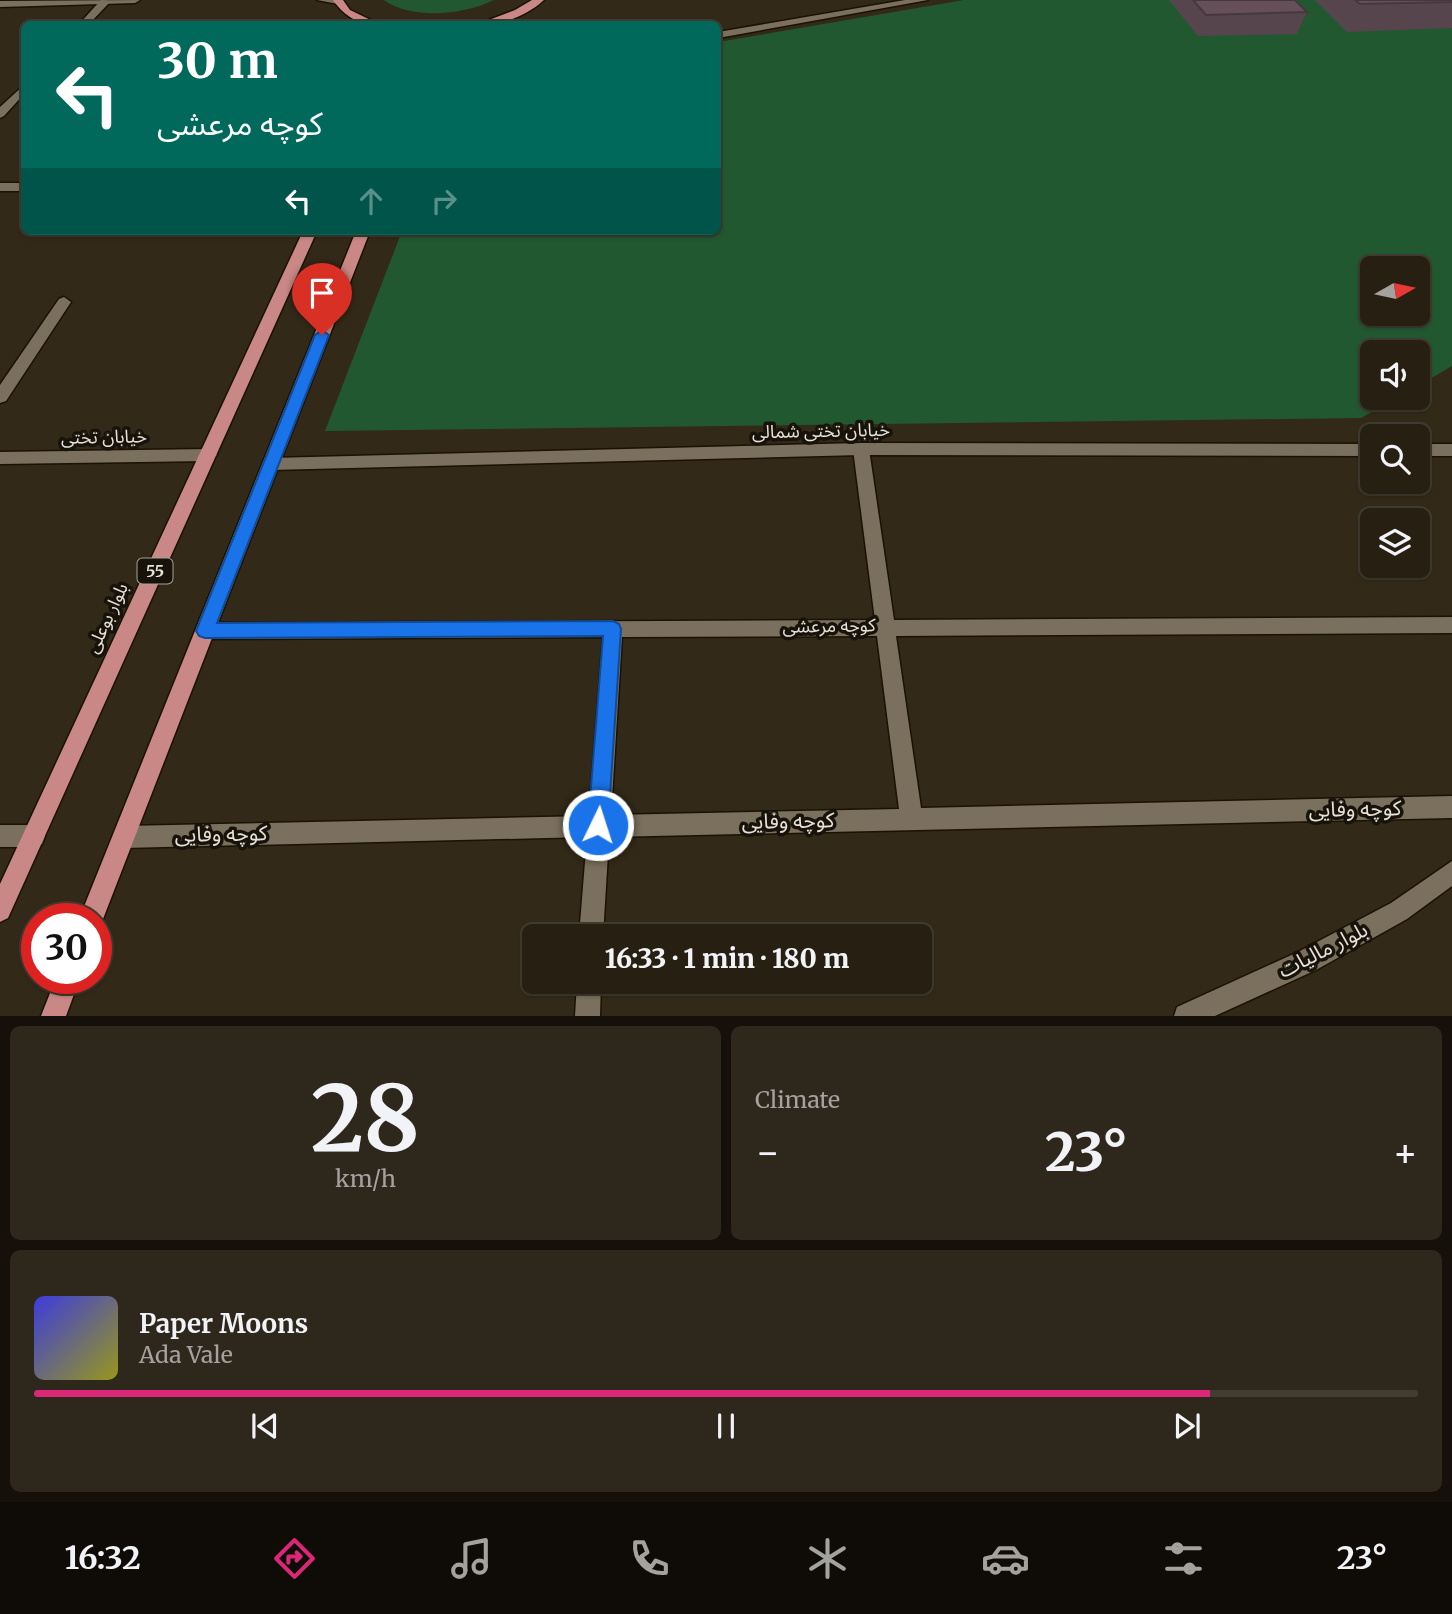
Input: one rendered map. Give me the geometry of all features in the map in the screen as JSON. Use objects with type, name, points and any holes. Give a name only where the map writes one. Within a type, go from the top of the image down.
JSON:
[{"type":"main road","points":[[338,0],[346,12],[367,21]]},
{"type":"main road","points":[[495,21],[528,8],[539,0]]},
{"type":"main road","name":"بلوار بوعلی","points":[[0,911],[308,235]]},
{"type":"main road","points":[[97,903],[361,235]]},
{"type":"main road","points":[[53,1016],[62,994]]},
{"type":"street","points":[[0,4],[135,0]]},
{"type":"street","points":[[323,0],[338,0]]},
{"type":"street","points":[[721,34],[923,0]]},
{"type":"street","points":[[87,21],[106,1]]},
{"type":"street","points":[[0,114],[21,91]]},
{"type":"street","points":[[0,187],[21,187]]},
{"type":"street","points":[[0,397],[64,302]]},
{"type":"street","points":[[861,449],[911,818]]},
{"type":"street","name":"خیابان تختی شمالی","points":[[271,464],[861,449],[1360,450]]},
{"type":"street","points":[[1430,450],[1452,450]]},
{"type":"street","name":"خیابان تختی","points":[[0,458],[209,454]]},
{"type":"street","name":"کوچه مرعشی","points":[[205,631],[1452,625]]},
{"type":"street","points":[[592,924],[613,629]]},
{"type":"street","name":"کوچه وفایی","points":[[124,836],[1452,807]]},
{"type":"street","points":[[0,836],[34,835]]},
{"type":"street","name":"بلوار مالیات","points":[[1186,1016],[1307,961],[1399,911],[1452,872]]},
{"type":"street","points":[[587,1016],[588,994]]},
{"type":"green space","points":[[384,0],[494,0],[453,12],[423,13],[408,11]]},
{"type":"green space","points":[[964,0],[1452,0],[1452,366],[1430,379],[1430,340],[1360,340],[1360,410],[1375,410],[1361,418],[325,431],[400,235],[721,235],[721,41]]},
{"type":"building","points":[[1193,0],[1295,0],[1307,12],[1206,15]]},
{"type":"building","points":[[1355,0],[1452,0],[1452,2],[1360,4]]},
{"type":"route","points":[[322,335],[205,631],[613,629],[598,825]]}]
